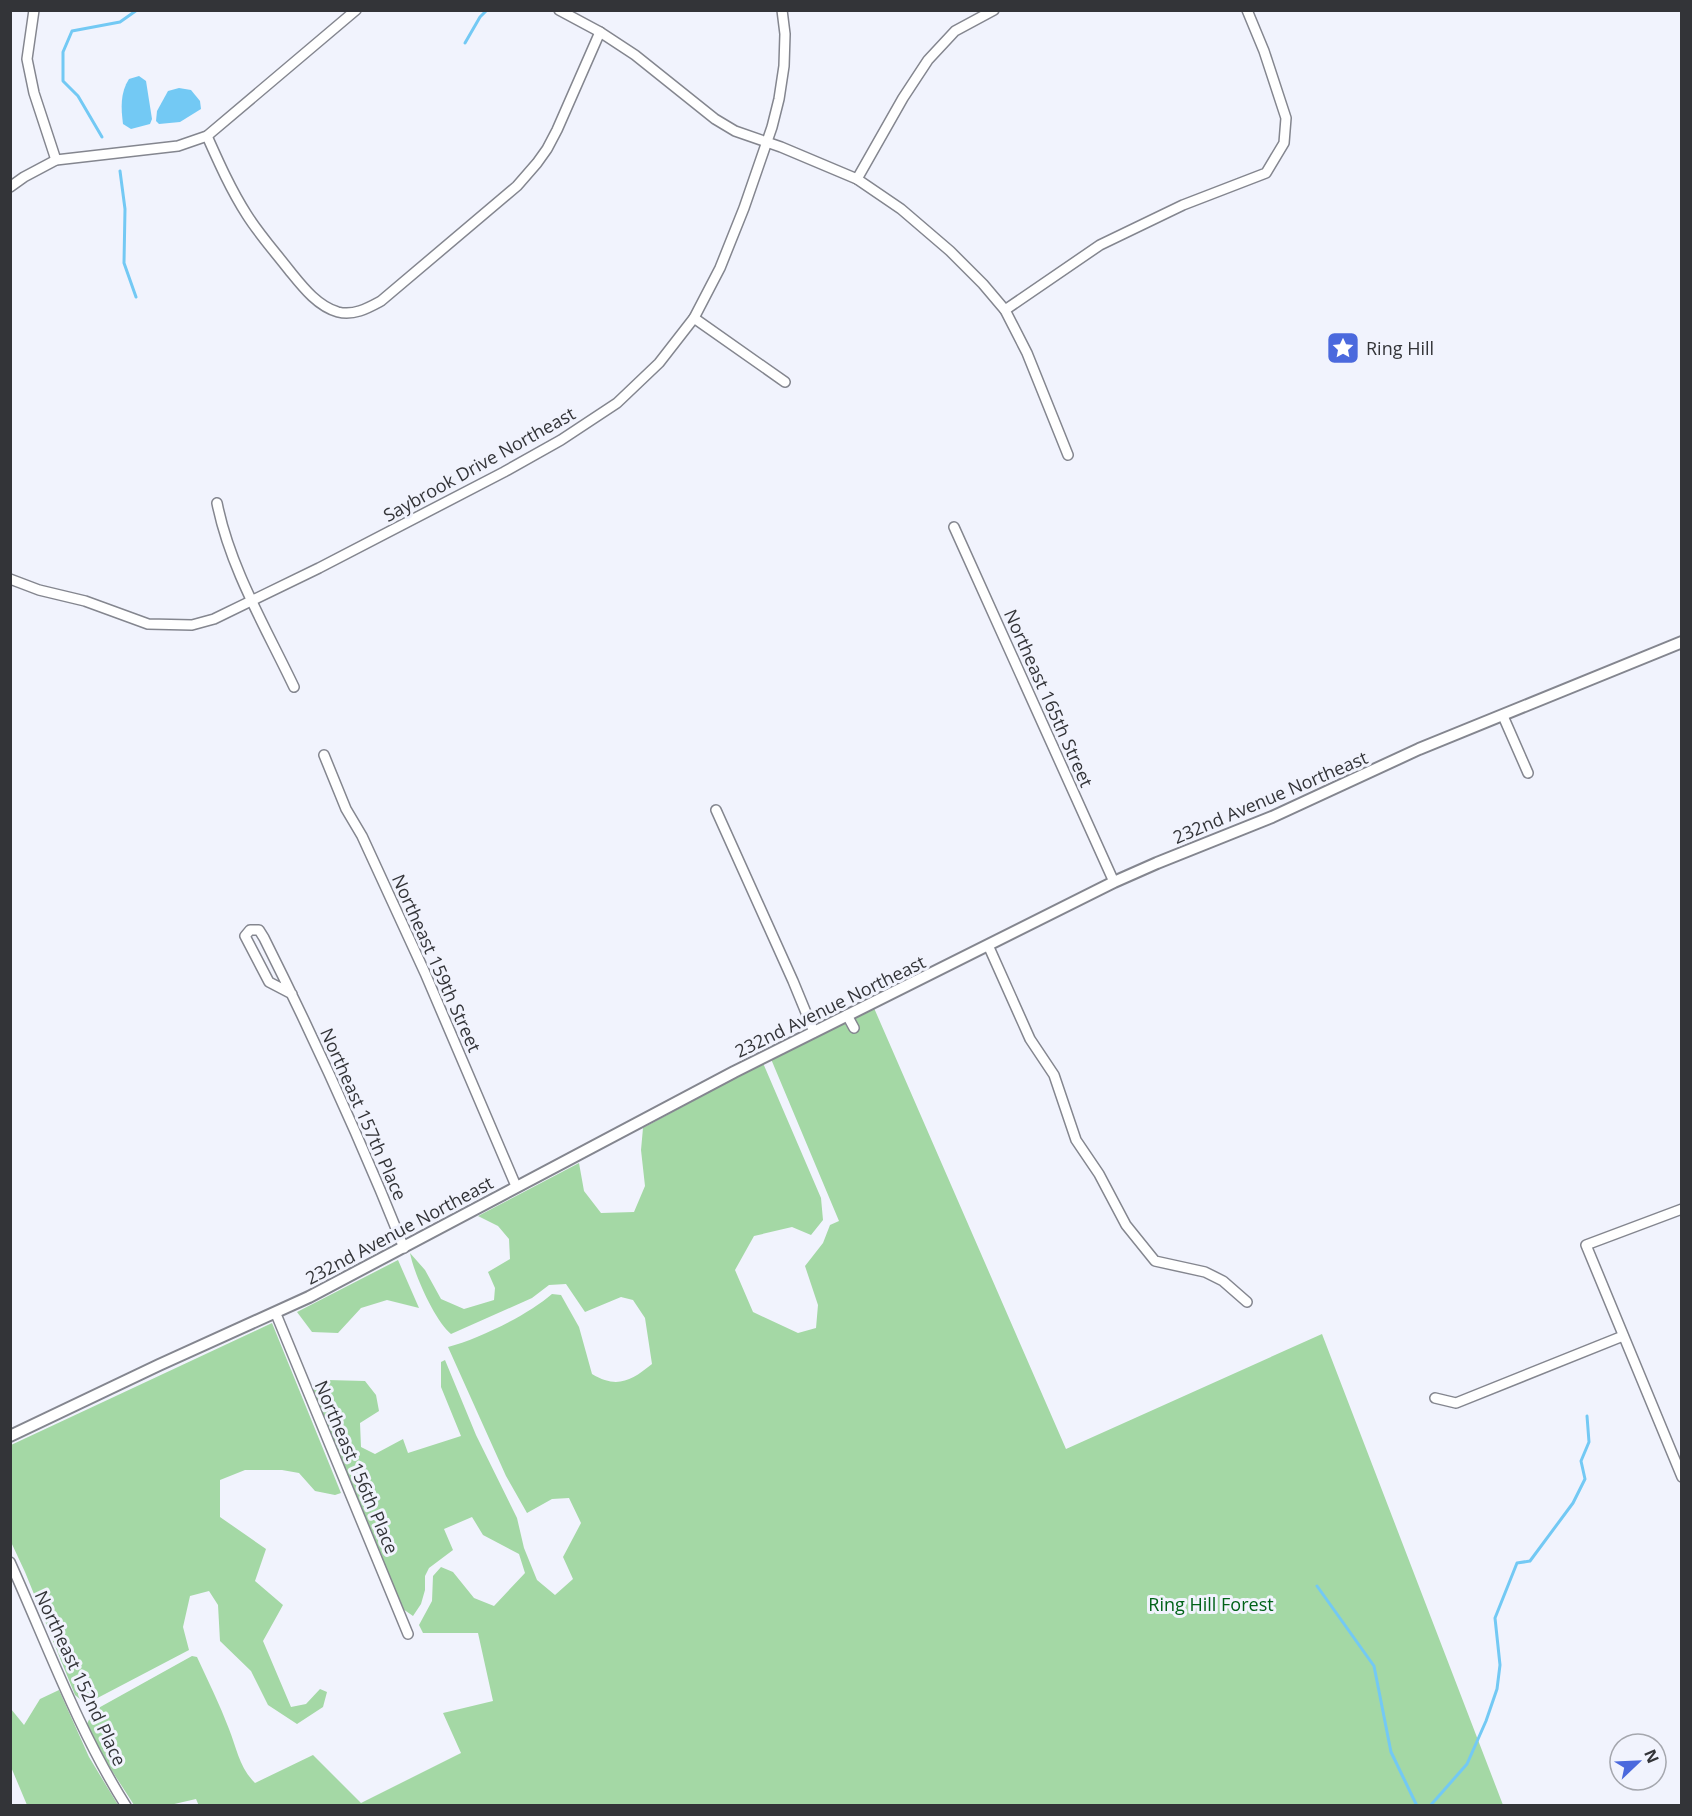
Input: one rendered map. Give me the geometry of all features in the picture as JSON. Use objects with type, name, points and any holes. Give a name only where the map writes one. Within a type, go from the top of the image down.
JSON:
[{"type":"street","points":[[34,10],[27,59],[34,93],[56,160]]},
{"type":"street","points":[[10,187],[56,160],[178,146],[207,136],[356,10]]},
{"type":"street","points":[[559,10],[600,32],[634,55],[715,119],[735,131],[857,180],[901,209],[950,250],[1005,310],[1027,352],[1068,455]]},
{"type":"street","name":"Saybrook Drive Northeast","points":[[10,579],[21,585],[85,601],[120,615],[156,625],[192,625],[214,619],[392,531],[561,441],[617,403],[659,363],[694,318],[720,268],[744,208],[779,99],[784,66],[785,33],[782,10]]},
{"type":"street","points":[[857,180],[903,98],[928,60],[955,31],[994,10]]},
{"type":"street","points":[[1005,310],[1100,245],[1183,205],[1266,173],[1284,143],[1286,118],[1264,51],[1246,10]]},
{"type":"street","points":[[207,136],[247,216],[299,282],[323,305],[338,312],[353,313],[367,309],[381,301],[517,186],[547,149],[600,32]]},
{"type":"street","points":[[694,318],[785,382]]},
{"type":"street","points":[[217,502],[220,521],[234,560],[294,687]]},
{"type":"street","name":"Northeast 165th Street","points":[[954,527],[1114,882]]},
{"type":"street","name":"232nd Avenue Northeast","points":[[10,1436],[159,1365],[276,1314],[404,1248],[516,1186],[814,1032],[1114,882],[1157,862],[1263,821],[1419,750],[1682,642]]},
{"type":"street","points":[[1503,716],[1528,772]]},
{"type":"street","name":"Northeast 159th Street","points":[[324,755],[346,809],[362,836],[425,973],[516,1186]]},
{"type":"street","points":[[716,810],[794,981],[814,1032]]},
{"type":"street","name":"Northeast 157th Place","points":[[292,994],[269,982],[245,936],[250,930],[259,930],[292,994],[369,1160],[404,1248]]},
{"type":"street","points":[[988,945],[1030,1039],[1056,1081],[1076,1140],[1099,1174],[1126,1225],[1155,1261],[1205,1272],[1223,1281],[1247,1302]]},
{"type":"street","points":[[847,1015],[854,1028]]},
{"type":"street","points":[[1682,1209],[1586,1245],[1682,1477]]},
{"type":"street","name":"Northeast 156th Place","points":[[276,1314],[408,1634]]},
{"type":"street","points":[[1435,1398],[1456,1403],[1623,1336]]},
{"type":"street","name":"Northeast 152nd Place","points":[[10,1562],[80,1721],[126,1806]]},
{"type":"green space","name":"Ring Hill Forest","points":[[874,1008],[1066,1449],[1322,1334],[1503,1805],[199,1806],[196,1799],[170,1805],[134,1805],[96,1746],[87,1724],[93,1711],[192,1656],[197,1657],[222,1711],[242,1764],[255,1783],[313,1755],[361,1803],[461,1753],[443,1713],[493,1701],[478,1633],[423,1633],[419,1625],[432,1601],[433,1576],[441,1567],[453,1572],[474,1598],[494,1606],[525,1573],[519,1554],[483,1535],[472,1517],[444,1529],[453,1550],[429,1568],[425,1576],[425,1590],[421,1604],[413,1616],[403,1609],[312,1390],[327,1380],[365,1381],[376,1395],[379,1411],[360,1423],[361,1447],[375,1454],[403,1439],[408,1453],[461,1436],[441,1387],[441,1362],[445,1360],[476,1435],[517,1518],[524,1548],[537,1580],[555,1595],[573,1579],[563,1557],[581,1523],[569,1498],[552,1499],[527,1513],[506,1476],[448,1347],[503,1325],[552,1294],[561,1295],[579,1327],[592,1374],[609,1381],[624,1381],[652,1364],[645,1318],[633,1300],[621,1297],[585,1312],[566,1284],[549,1285],[532,1298],[451,1334],[438,1319],[426,1296],[410,1253],[425,1270],[441,1299],[464,1309],[494,1300],[495,1288],[488,1272],[510,1259],[509,1239],[498,1226],[478,1216],[579,1163],[584,1191],[601,1213],[634,1212],[645,1186],[641,1150],[643,1128],[763,1063],[821,1198],[823,1220],[811,1235],[792,1227],[754,1236],[735,1270],[753,1312],[798,1333],[816,1328],[818,1305],[805,1266],[823,1243],[830,1225],[839,1221],[771,1059]]},
{"type":"green space","points":[[398,1260],[419,1308],[387,1300],[361,1308],[338,1333],[312,1332],[297,1312]]},
{"type":"green space","points":[[272,1323],[341,1493],[335,1495],[315,1491],[299,1473],[282,1470],[245,1470],[220,1480],[220,1517],[266,1549],[255,1581],[283,1605],[263,1641],[291,1707],[306,1704],[320,1689],[327,1692],[323,1707],[297,1724],[268,1705],[251,1671],[220,1641],[218,1605],[209,1591],[190,1596],[183,1627],[189,1650],[86,1704],[75,1695],[11,1542],[11,1445]]},
{"type":"green space","points":[[59,1690],[89,1757],[118,1805],[27,1805],[11,1767],[11,1709],[24,1725],[40,1699]]},
{"type":"water","points":[[139,76],[146,81],[152,119],[150,124],[131,129],[123,124],[123,95],[129,79]]},
{"type":"water","points":[[179,88],[191,90],[200,101],[201,109],[180,122],[159,124],[156,121],[157,111],[168,91]]},
{"type":"waterway","points":[[102,137],[78,96],[63,81],[63,52],[72,31],[120,22],[137,10]]},
{"type":"waterway","points":[[465,43],[480,17],[487,10]]},
{"type":"waterway","points":[[120,171],[125,209],[124,263],[136,297]]},
{"type":"waterway","points":[[1430,1806],[1467,1764],[1486,1721],[1497,1689],[1500,1665],[1495,1618],[1517,1563],[1530,1561],[1573,1503],[1585,1479],[1581,1461],[1589,1442],[1587,1416]]},
{"type":"waterway","points":[[1317,1586],[1374,1666],[1391,1752],[1417,1806]]},
{"type":"place","name":"Ring Hill","points":[[1343,348]]}]
